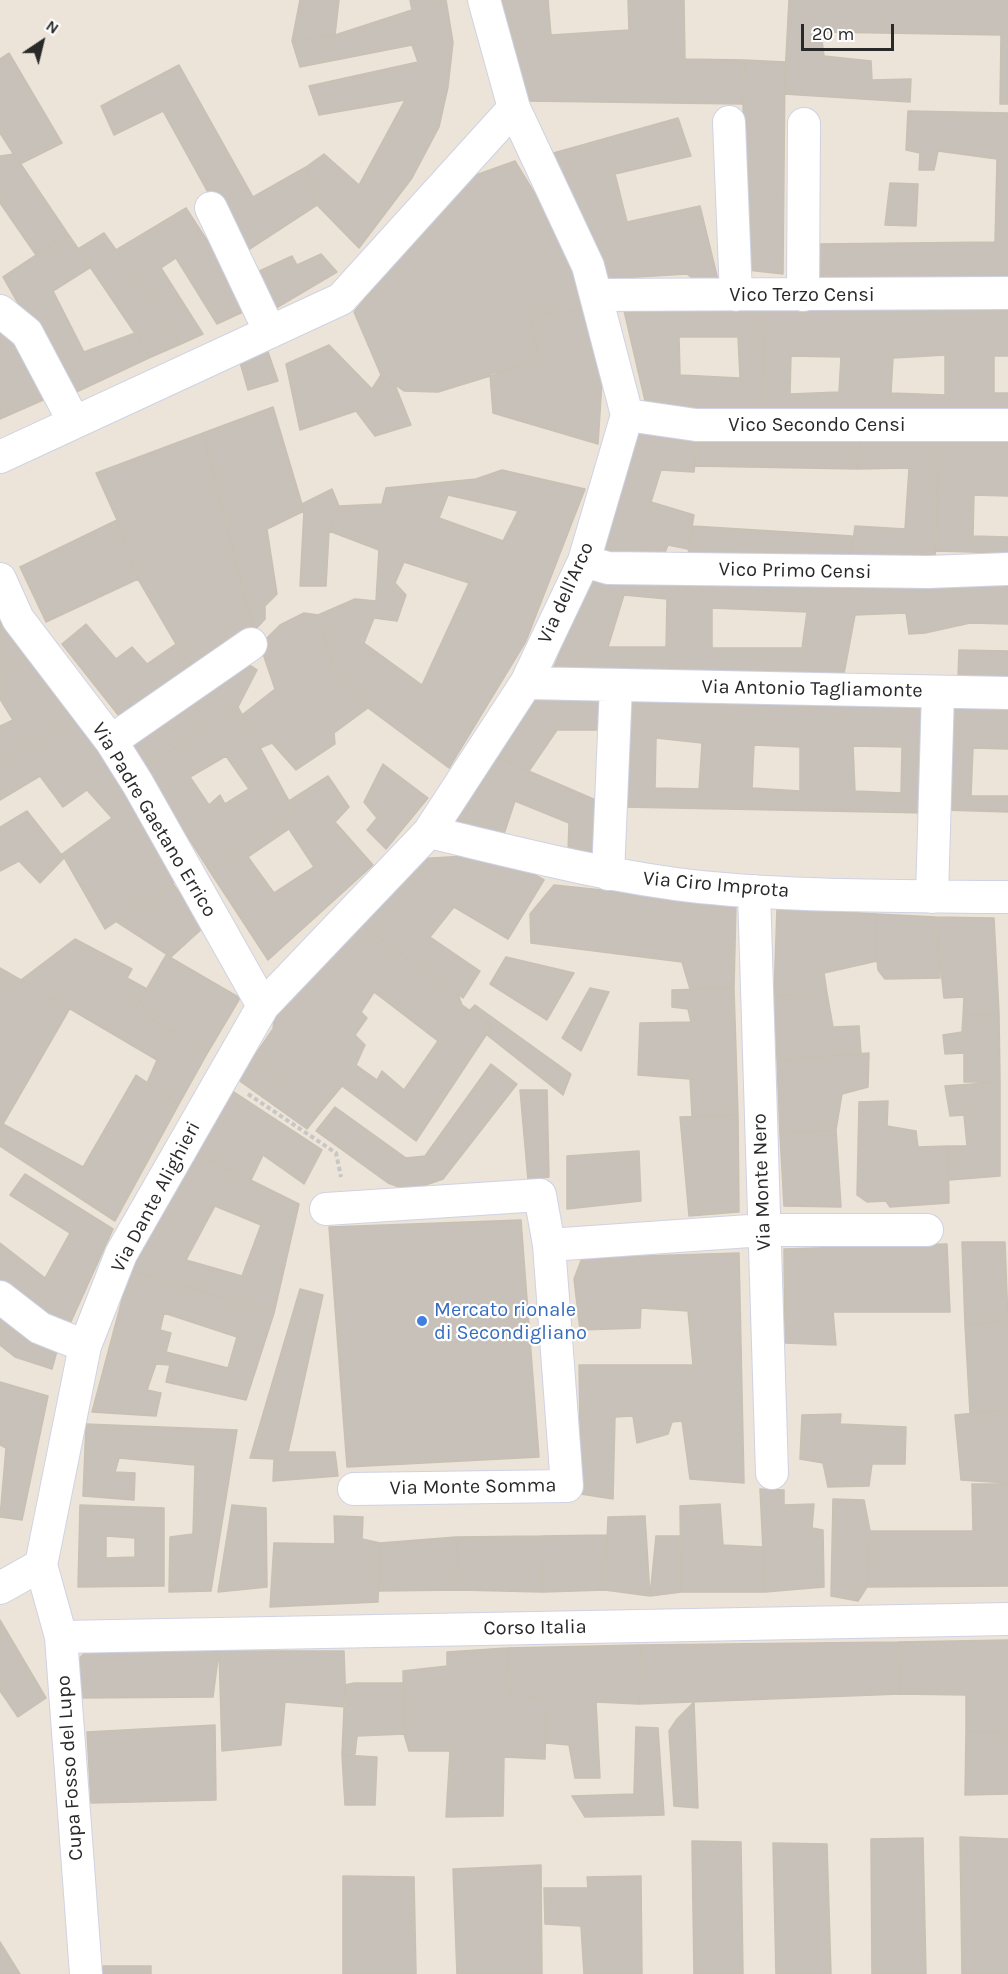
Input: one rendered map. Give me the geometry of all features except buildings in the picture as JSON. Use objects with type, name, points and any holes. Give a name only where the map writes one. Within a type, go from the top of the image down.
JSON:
[{"type":"street","points":[[484,0],[514,108],[588,266],[627,415]]},
{"type":"street","points":[[0,457],[341,299],[514,108]]},
{"type":"street","points":[[729,122],[736,295]]},
{"type":"street","points":[[803,295],[804,124]]},
{"type":"street","points":[[211,208],[270,332]]},
{"type":"street","name":"Vico Terzo Censi","points":[[597,295],[1008,292]]},
{"type":"street","points":[[0,311],[27,333],[74,422]]},
{"type":"street","name":"Vico Secondo Censi","points":[[627,415],[696,425],[1008,425]]},
{"type":"street","name":"Via dell'Arco","points":[[263,1006],[429,831],[526,683],[584,561],[627,415]]},
{"type":"street","name":"Vico Primo Censi","points":[[584,561],[608,568],[928,572],[1008,569]]},
{"type":"street","name":"Via Padre Gaetano Errico","points":[[0,579],[18,619],[111,741],[263,1006]]},
{"type":"street","points":[[111,741],[251,644]]},
{"type":"street","name":"Via Antonio Tagliamonte","points":[[526,683],[1008,693]]},
{"type":"street","points":[[608,874],[616,686]]},
{"type":"street","points":[[932,897],[938,692]]},
{"type":"street","name":"Via Ciro Improta","points":[[429,831],[608,874],[699,886],[754,891],[1008,897]]},
{"type":"street","name":"Via Monte Nero","points":[[754,891],[772,1473]]},
{"type":"street","name":"Via Dante Alighieri","points":[[41,1565],[85,1346],[121,1254],[263,1006]]},
{"type":"street","name":"Via Monte Somma","points":[[336,1209],[540,1195],[549,1245],[567,1486],[354,1489]]},
{"type":"street","points":[[549,1245],[764,1230],[927,1230]]},
{"type":"street","points":[[0,1297],[40,1329],[85,1346]]},
{"type":"street","points":[[0,1588],[41,1565]]},
{"type":"street","name":"Cupa Fosso del Lupo","points":[[41,1565],[61,1637],[86,1974]]},
{"type":"street","name":"Corso Italia","points":[[61,1637],[1008,1619]]},
{"type":"path","points":[[222,1076],[336,1153],[336,1209]]},
{"type":"place","name":"Mercato rionale di Secondigliano","points":[[422,1321]]}]
